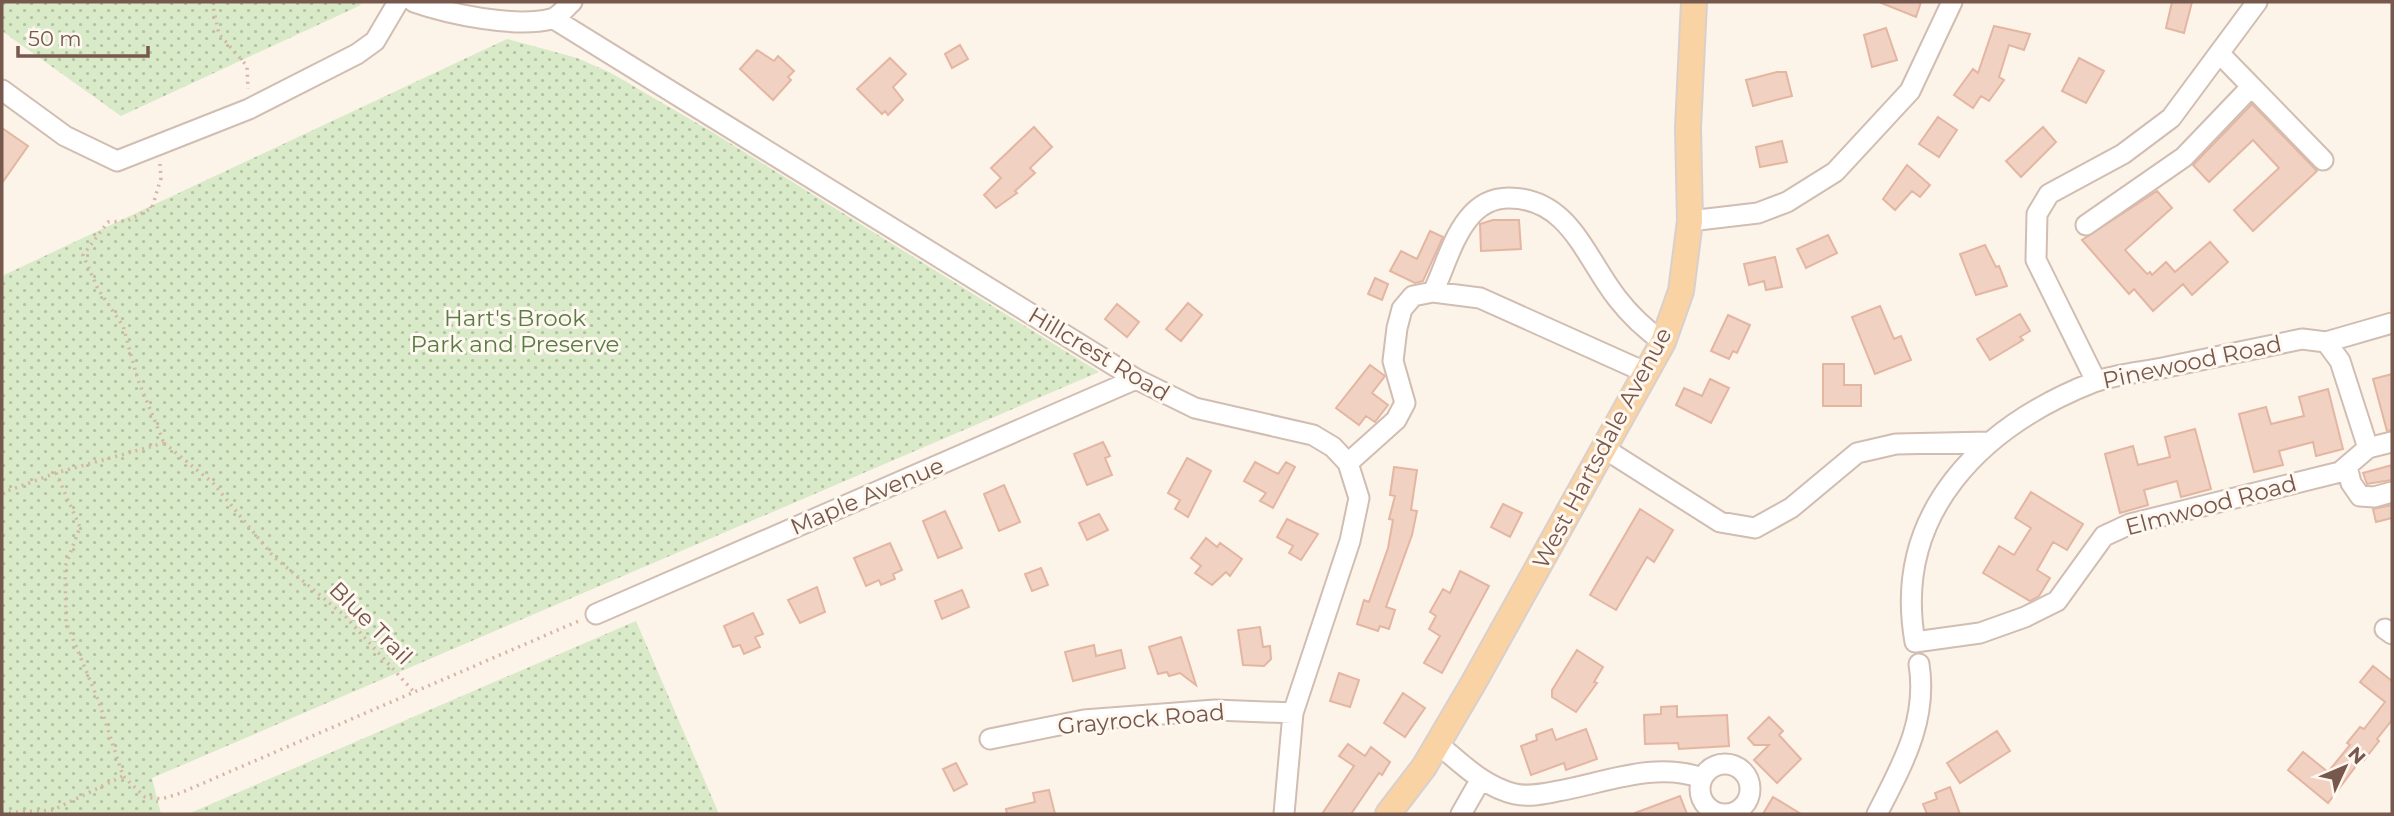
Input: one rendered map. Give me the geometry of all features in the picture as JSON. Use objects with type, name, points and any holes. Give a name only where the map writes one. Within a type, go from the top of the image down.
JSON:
[{"type":"main road","name":"West Hartsdale Avenue","points":[[1388,814],[1438,744],[1663,342],[1681,292],[1690,221],[1688,128],[1694,2]]},
{"type":"street","points":[[2,90],[65,136],[117,161],[249,109],[357,54],[375,41],[398,2]]},
{"type":"street","points":[[414,2],[506,20],[554,19],[572,2]]},
{"type":"street","points":[[1690,221],[1758,213],[1787,202],[1835,172],[1910,91],[1952,2]]},
{"type":"street","points":[[2096,381],[2036,260],[2037,214],[2049,194],[2123,154],[2172,118],[2257,2]]},
{"type":"street","name":"Hillcrest Road","points":[[554,19],[1136,379],[1195,408],[1313,435],[1333,447],[1348,463]]},
{"type":"street","points":[[2219,53],[2323,160]]},
{"type":"street","points":[[2086,225],[2184,157],[2251,87]]},
{"type":"street","points":[[1433,292],[1466,221],[1480,205],[1499,198],[1539,202],[1568,223],[1615,295],[1645,329],[1663,342]]},
{"type":"street","points":[[1284,814],[1293,713],[1352,530],[1359,498],[1348,463],[1396,420],[1405,403],[1393,361],[1402,309],[1413,296],[1433,292],[1480,298],[1647,373]]},
{"type":"street","name":"Pinewood Road","points":[[1910,603],[1921,534],[1949,485],[1990,442],[2045,406],[2096,381],[2302,339],[2326,342],[2392,323]]},
{"type":"street","points":[[2326,342],[2340,361],[2368,448],[2392,442]]},
{"type":"street","name":"Maple Avenue","points":[[596,614],[1136,379]]},
{"type":"street","points":[[1605,449],[1720,522],[1755,528],[1791,508],[1857,453],[1896,444],[1990,442]]},
{"type":"street","name":"Elmwood Road","points":[[1910,603],[1915,642],[1980,633],[2025,617],[2056,601],[2104,536],[2130,524],[2340,472],[2368,448]]},
{"type":"street","points":[[2347,466],[2351,483],[2360,496],[2374,497],[2392,492]]},
{"type":"street","points":[[1877,814],[1905,761],[1918,727],[1921,705],[1919,664]]},
{"type":"street","name":"Grayrock Road","points":[[990,739],[1084,720],[1215,710],[1293,713]]},
{"type":"street","points":[[1438,744],[1481,779],[1516,794],[1537,795],[1647,772],[1687,773],[1702,778]]},
{"type":"street","points":[[1461,814],[1481,779]]},
{"type":"path","points":[[212,2],[219,34],[247,66],[249,109]]},
{"type":"path","points":[[2,493],[56,473],[164,443],[138,380],[123,326],[97,289],[83,255],[108,222],[127,221],[152,208],[161,178],[159,144]]},
{"type":"path","name":"Blue Trail","points":[[124,776],[145,797],[161,799],[414,692],[345,616],[273,556],[213,483],[164,443]]},
{"type":"path","points":[[2,813],[53,810],[124,776],[99,702],[66,622],[65,567],[80,527],[56,473]]},
{"type":"path","points":[[414,692],[596,614]]},
{"type":"green space","points":[[2,2],[358,2],[361,5],[121,116],[2,31]]},
{"type":"green space","name":"Hart's Brook Park and Preserve","points":[[507,39],[577,58],[611,73],[712,132],[1099,372],[152,778],[161,814],[2,814],[2,276]]},
{"type":"green space","points":[[636,621],[719,814],[188,814]]},
{"type":"building","points":[[1879,2],[1921,2],[1916,17]]},
{"type":"building","points":[[2172,2],[2192,2],[2184,33],[2166,28]]},
{"type":"building","points":[[1994,26],[2030,34],[2024,50],[2009,45],[1999,77],[2004,80],[1989,101],[1981,96],[1973,108],[1954,95],[1973,69],[1978,73]]},
{"type":"building","points":[[1886,28],[1897,60],[1872,67],[1864,35]]},
{"type":"building","points":[[960,45],[968,59],[952,68],[945,54]]},
{"type":"building","points":[[757,50],[774,61],[778,56],[794,71],[788,77],[791,80],[773,100],[740,69]]},
{"type":"building","points":[[890,58],[906,74],[893,87],[903,100],[888,115],[885,111],[882,114],[857,89]]},
{"type":"building","points":[[2079,58],[2104,71],[2086,103],[2062,91]]},
{"type":"building","points":[[1786,72],[1792,96],[1753,106],[1746,80]]},
{"type":"building","points":[[2252,104],[2317,171],[2253,231],[2234,210],[2279,168],[2253,140],[2209,182],[2193,165]]},
{"type":"building","points":[[1938,117],[1957,130],[1939,157],[1919,144]]},
{"type":"building","points":[[1034,127],[1052,147],[1030,168],[1035,173],[1015,191],[1017,193],[996,208],[984,195],[1001,178],[991,168]]},
{"type":"building","points":[[2043,127],[2056,142],[2021,177],[2006,161]]},
{"type":"building","points":[[2,128],[28,146],[2,183]]},
{"type":"building","points":[[1782,141],[1787,162],[1760,167],[1756,147]]},
{"type":"building","points":[[1907,165],[1930,185],[1920,197],[1912,191],[1895,210],[1883,199]]},
{"type":"building","points":[[2157,191],[2172,208],[2125,250],[2147,274],[2150,272],[2152,275],[2166,262],[2175,272],[2210,242],[2228,262],[2192,295],[2183,284],[2153,311],[2134,289],[2129,294],[2082,240]]},
{"type":"building","points":[[1493,220],[1519,220],[1521,249],[1481,251],[1480,224]]},
{"type":"building","points":[[1430,231],[1443,237],[1423,281],[1415,283],[1390,271],[1401,251],[1417,259]]},
{"type":"building","points":[[1828,235],[1837,253],[1806,268],[1797,249]]},
{"type":"building","points":[[1985,245],[1996,267],[1999,266],[2007,286],[1976,295],[1960,254]]},
{"type":"building","points":[[1775,257],[1782,287],[1766,290],[1764,281],[1749,285],[1744,264]]},
{"type":"building","points":[[1375,278],[1388,284],[1382,300],[1368,294]]},
{"type":"building","points":[[1188,303],[1202,315],[1181,341],[1166,329]]},
{"type":"building","points":[[1117,304],[1139,322],[1127,337],[1105,319]]},
{"type":"building","points":[[1880,306],[1894,339],[1901,336],[1911,360],[1875,374],[1852,317]]},
{"type":"building","points":[[2020,314],[2030,331],[2020,337],[2023,340],[1990,360],[1977,339]]},
{"type":"building","points":[[1728,315],[1750,325],[1737,353],[1733,351],[1729,359],[1711,351]]},
{"type":"building","points":[[1823,364],[1844,364],[1844,385],[1861,385],[1861,406],[1823,406]]},
{"type":"building","points":[[1370,365],[1385,376],[1372,393],[1388,405],[1375,422],[1366,416],[1359,425],[1336,408]]},
{"type":"building","points":[[2392,374],[2392,430],[2387,431],[2373,379]]},
{"type":"building","points":[[1710,379],[1729,388],[1711,423],[1676,405],[1684,388],[1702,396]]},
{"type":"building","points":[[2328,389],[2343,449],[2316,456],[2313,442],[2279,451],[2283,465],[2254,472],[2239,414],[2266,407],[2271,424],[2304,416],[2299,397]]},
{"type":"building","points":[[2195,429],[2211,489],[2181,497],[2177,481],[2144,490],[2148,505],[2120,513],[2105,454],[2133,446],[2138,465],[2170,457],[2165,437]]},
{"type":"building","points":[[1103,442],[1110,456],[1105,458],[1112,475],[1087,485],[1074,454]]},
{"type":"building","points":[[1187,458],[1211,471],[1188,517],[1175,509],[1180,500],[1168,493]]},
{"type":"building","points":[[1255,462],[1278,474],[1286,462],[1295,467],[1273,508],[1260,501],[1266,493],[1244,481]]},
{"type":"building","points":[[2392,465],[2392,480],[2367,484],[2363,473]]},
{"type":"building","points":[[1394,467],[1417,470],[1411,510],[1417,511],[1412,535],[1386,607],[1395,610],[1389,629],[1380,626],[1378,631],[1357,624],[1364,600],[1369,602],[1388,548],[1393,520],[1389,519],[1395,496],[1390,495]]},
{"type":"building","points":[[1004,485],[1020,522],[999,531],[984,494]]},
{"type":"building","points":[[2031,492],[2083,524],[2067,550],[2053,542],[2037,570],[2050,578],[2039,596],[2030,601],[1983,573],[1999,546],[2014,555],[2031,528],[2015,518]]},
{"type":"building","points":[[1503,504],[1522,513],[1510,537],[1491,527]]},
{"type":"building","points":[[2392,505],[2392,518],[2376,522],[2373,509]]},
{"type":"building","points":[[1640,509],[1673,530],[1654,562],[1647,557],[1616,610],[1590,595]]},
{"type":"building","points":[[945,511],[962,548],[938,558],[923,521]]},
{"type":"building","points":[[1099,514],[1108,530],[1087,540],[1079,523]]},
{"type":"building","points":[[1287,519],[1318,534],[1301,560],[1289,553],[1293,546],[1277,537]]},
{"type":"building","points":[[1206,538],[1217,547],[1220,543],[1242,559],[1230,576],[1226,572],[1212,585],[1195,573],[1201,566],[1191,558]]},
{"type":"building","points":[[890,543],[902,570],[893,574],[895,579],[881,585],[879,580],[866,586],[854,558]]},
{"type":"building","points":[[1041,568],[1048,585],[1032,591],[1025,574]]},
{"type":"building","points":[[1460,571],[1489,586],[1442,673],[1424,663],[1440,636],[1429,629],[1436,616],[1430,612],[1443,589],[1450,593]]},
{"type":"building","points":[[817,587],[825,612],[800,623],[788,600]]},
{"type":"building","points":[[962,590],[969,607],[942,619],[935,601]]},
{"type":"building","points":[[753,613],[763,634],[755,637],[760,647],[744,654],[740,645],[733,647],[724,626]]},
{"type":"building","points":[[1260,627],[1263,647],[1270,646],[1271,659],[1264,666],[1243,665],[1238,630]]},
{"type":"building","points":[[1181,637],[1196,685],[1180,673],[1169,676],[1167,672],[1158,674],[1149,647]]},
{"type":"building","points":[[1094,645],[1096,656],[1121,650],[1125,668],[1073,681],[1065,652]]},
{"type":"building","points":[[1577,650],[1603,667],[1594,682],[1597,683],[1576,712],[1552,697],[1552,690]]},
{"type":"building","points":[[2373,666],[2392,681],[2392,720],[2377,739],[2379,741],[2364,760],[2362,758],[2328,803],[2288,770],[2303,752],[2328,772],[2350,745],[2347,743],[2360,727],[2364,729],[2385,702],[2360,682]]},
{"type":"building","points":[[1339,673],[1359,680],[1350,707],[1330,701]]},
{"type":"building","points":[[1403,693],[1425,708],[1405,737],[1384,723]]},
{"type":"building","points":[[1677,706],[1677,717],[1727,715],[1729,746],[1679,749],[1678,743],[1645,744],[1644,715],[1661,714],[1661,707]]},
{"type":"building","points":[[1769,717],[1783,731],[1779,735],[1801,759],[1777,783],[1754,760],[1769,745],[1754,745],[1748,738]]},
{"type":"building","points":[[1552,729],[1556,740],[1586,729],[1597,759],[1566,770],[1564,763],[1531,775],[1521,746],[1537,740],[1536,735]]},
{"type":"building","points":[[1997,731],[2010,751],[1960,783],[1947,763]]},
{"type":"building","points":[[1348,744],[1365,756],[1371,747],[1390,762],[1382,775],[1379,773],[1351,814],[1322,814],[1354,766],[1339,756]]},
{"type":"building","points":[[956,763],[967,784],[954,791],[943,769]]},
{"type":"building","points":[[1950,787],[1960,814],[1927,814],[1923,804],[1937,799],[1935,793]]},
{"type":"building","points":[[1049,790],[1055,814],[1007,814],[1006,809],[1035,802],[1033,793]]},
{"type":"building","points":[[1680,796],[1687,814],[1635,814],[1635,813]]},
{"type":"building","points":[[1773,797],[1801,814],[1763,814]]}]
